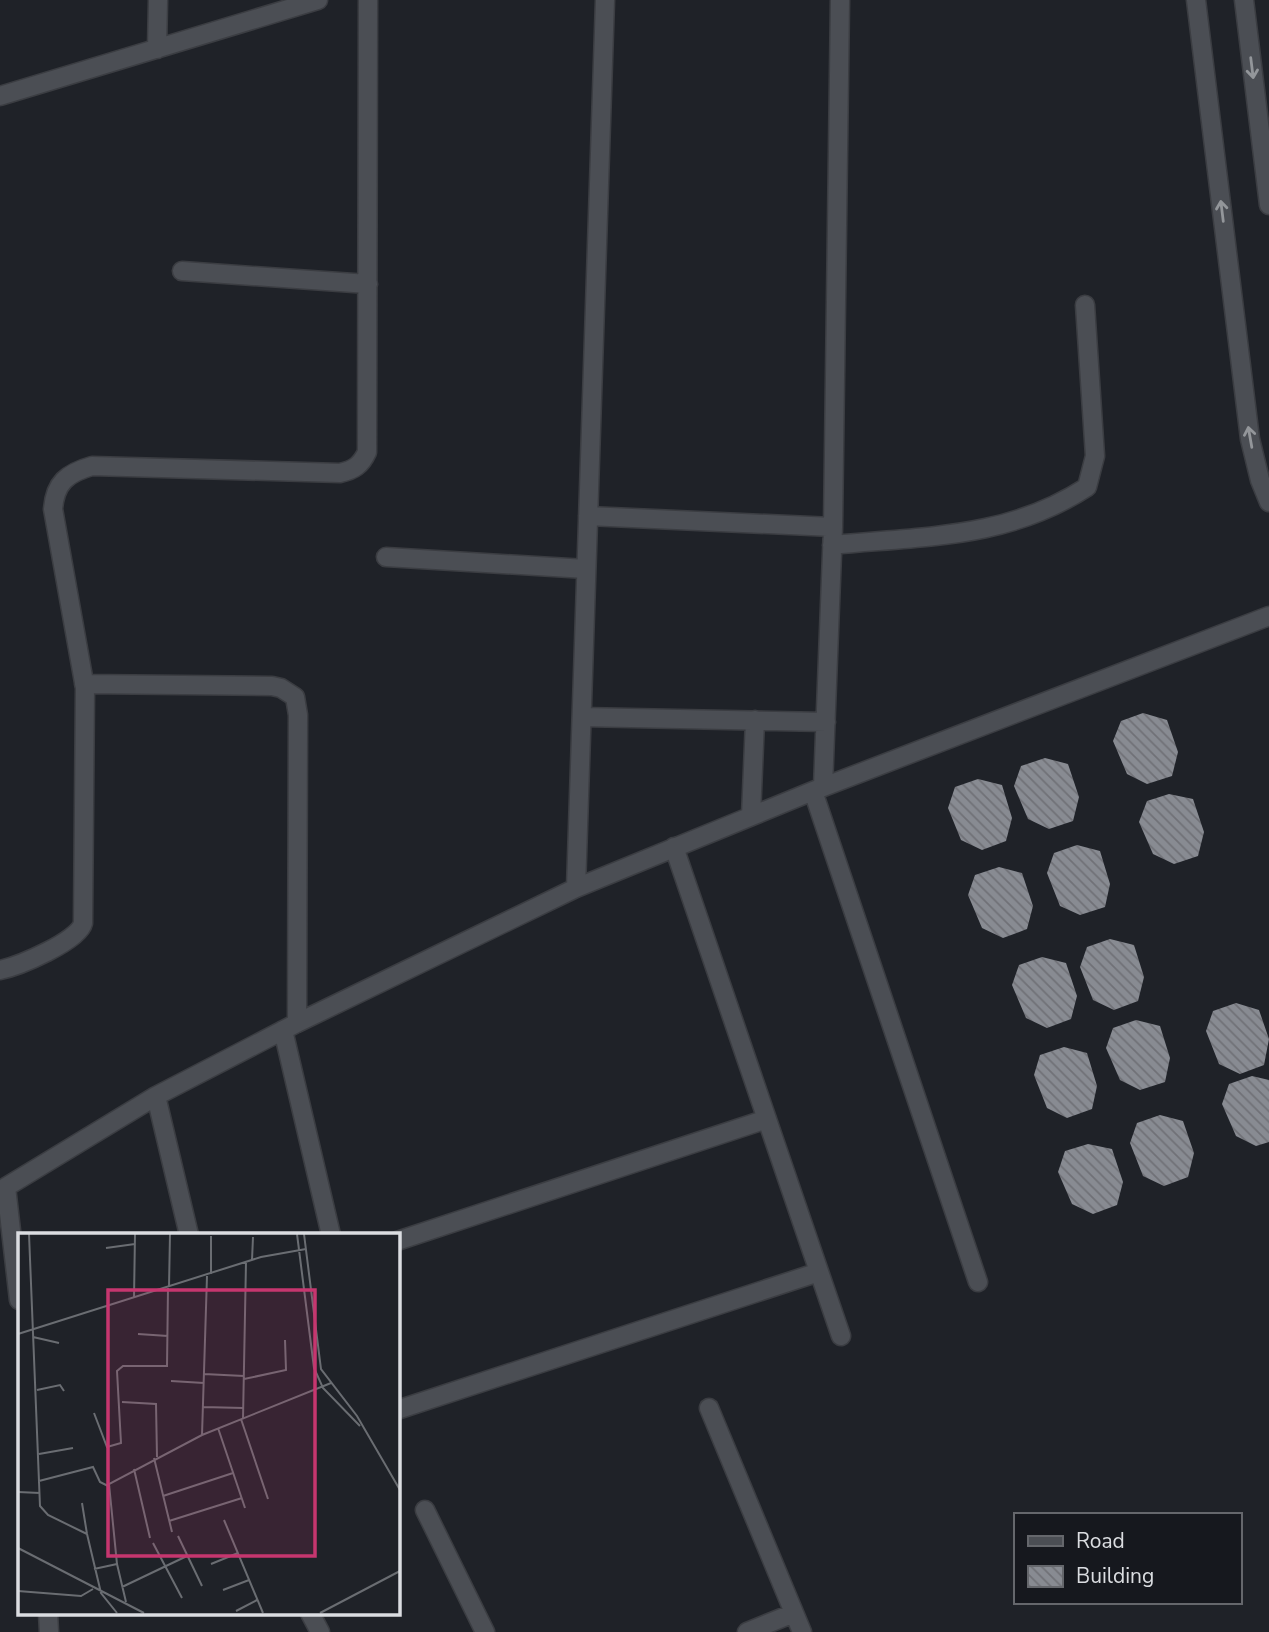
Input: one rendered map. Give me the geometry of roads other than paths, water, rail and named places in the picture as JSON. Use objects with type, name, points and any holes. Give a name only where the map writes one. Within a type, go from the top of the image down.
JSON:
[{"type":"street","points":[[157,49],[158,0]]},
{"type":"street","points":[[0,96],[318,0]]},
{"type":"street","points":[[0,970],[71,939],[81,930],[84,684],[53,509],[59,484],[77,470],[92,466],[340,473],[351,471],[362,463],[367,452],[368,0]]},
{"type":"street","points":[[576,888],[604,0]]},
{"type":"street","points":[[840,0],[833,536],[826,722],[818,789],[978,1282]]},
{"type":"street","points":[[1196,0],[1250,439],[1260,480],[1269,502]]},
{"type":"street","points":[[1244,0],[1269,205]]},
{"type":"street","points":[[182,271],[368,284]]},
{"type":"street","points":[[588,516],[833,536],[977,531],[1015,522],[1055,508],[1087,487],[1096,456],[1085,304]]},
{"type":"street","points":[[386,557],[586,569]]},
{"type":"street","points":[[18,1293],[5,1202],[6,1187],[156,1096],[290,1026],[576,888],[818,789],[1269,617]]},
{"type":"street","points":[[84,684],[272,686],[295,697],[298,715],[290,1026],[331,1233]]},
{"type":"street","points":[[582,717],[826,722]]},
{"type":"street","points":[[751,817],[755,720]]},
{"type":"street","points":[[674,847],[841,1336]]},
{"type":"street","points":[[156,1096],[189,1233]]},
{"type":"street","points":[[399,1240],[766,1119]]},
{"type":"street","points":[[399,1409],[819,1272]]},
{"type":"street","points":[[709,1408],[802,1632]]},
{"type":"street","points":[[425,1510],[482,1631]]},
{"type":"street","points":[[747,1632],[794,1613]]},
{"type":"street","points":[[48,1614],[49,1632]]},
{"type":"street","points":[[311,1614],[320,1632]]}]
